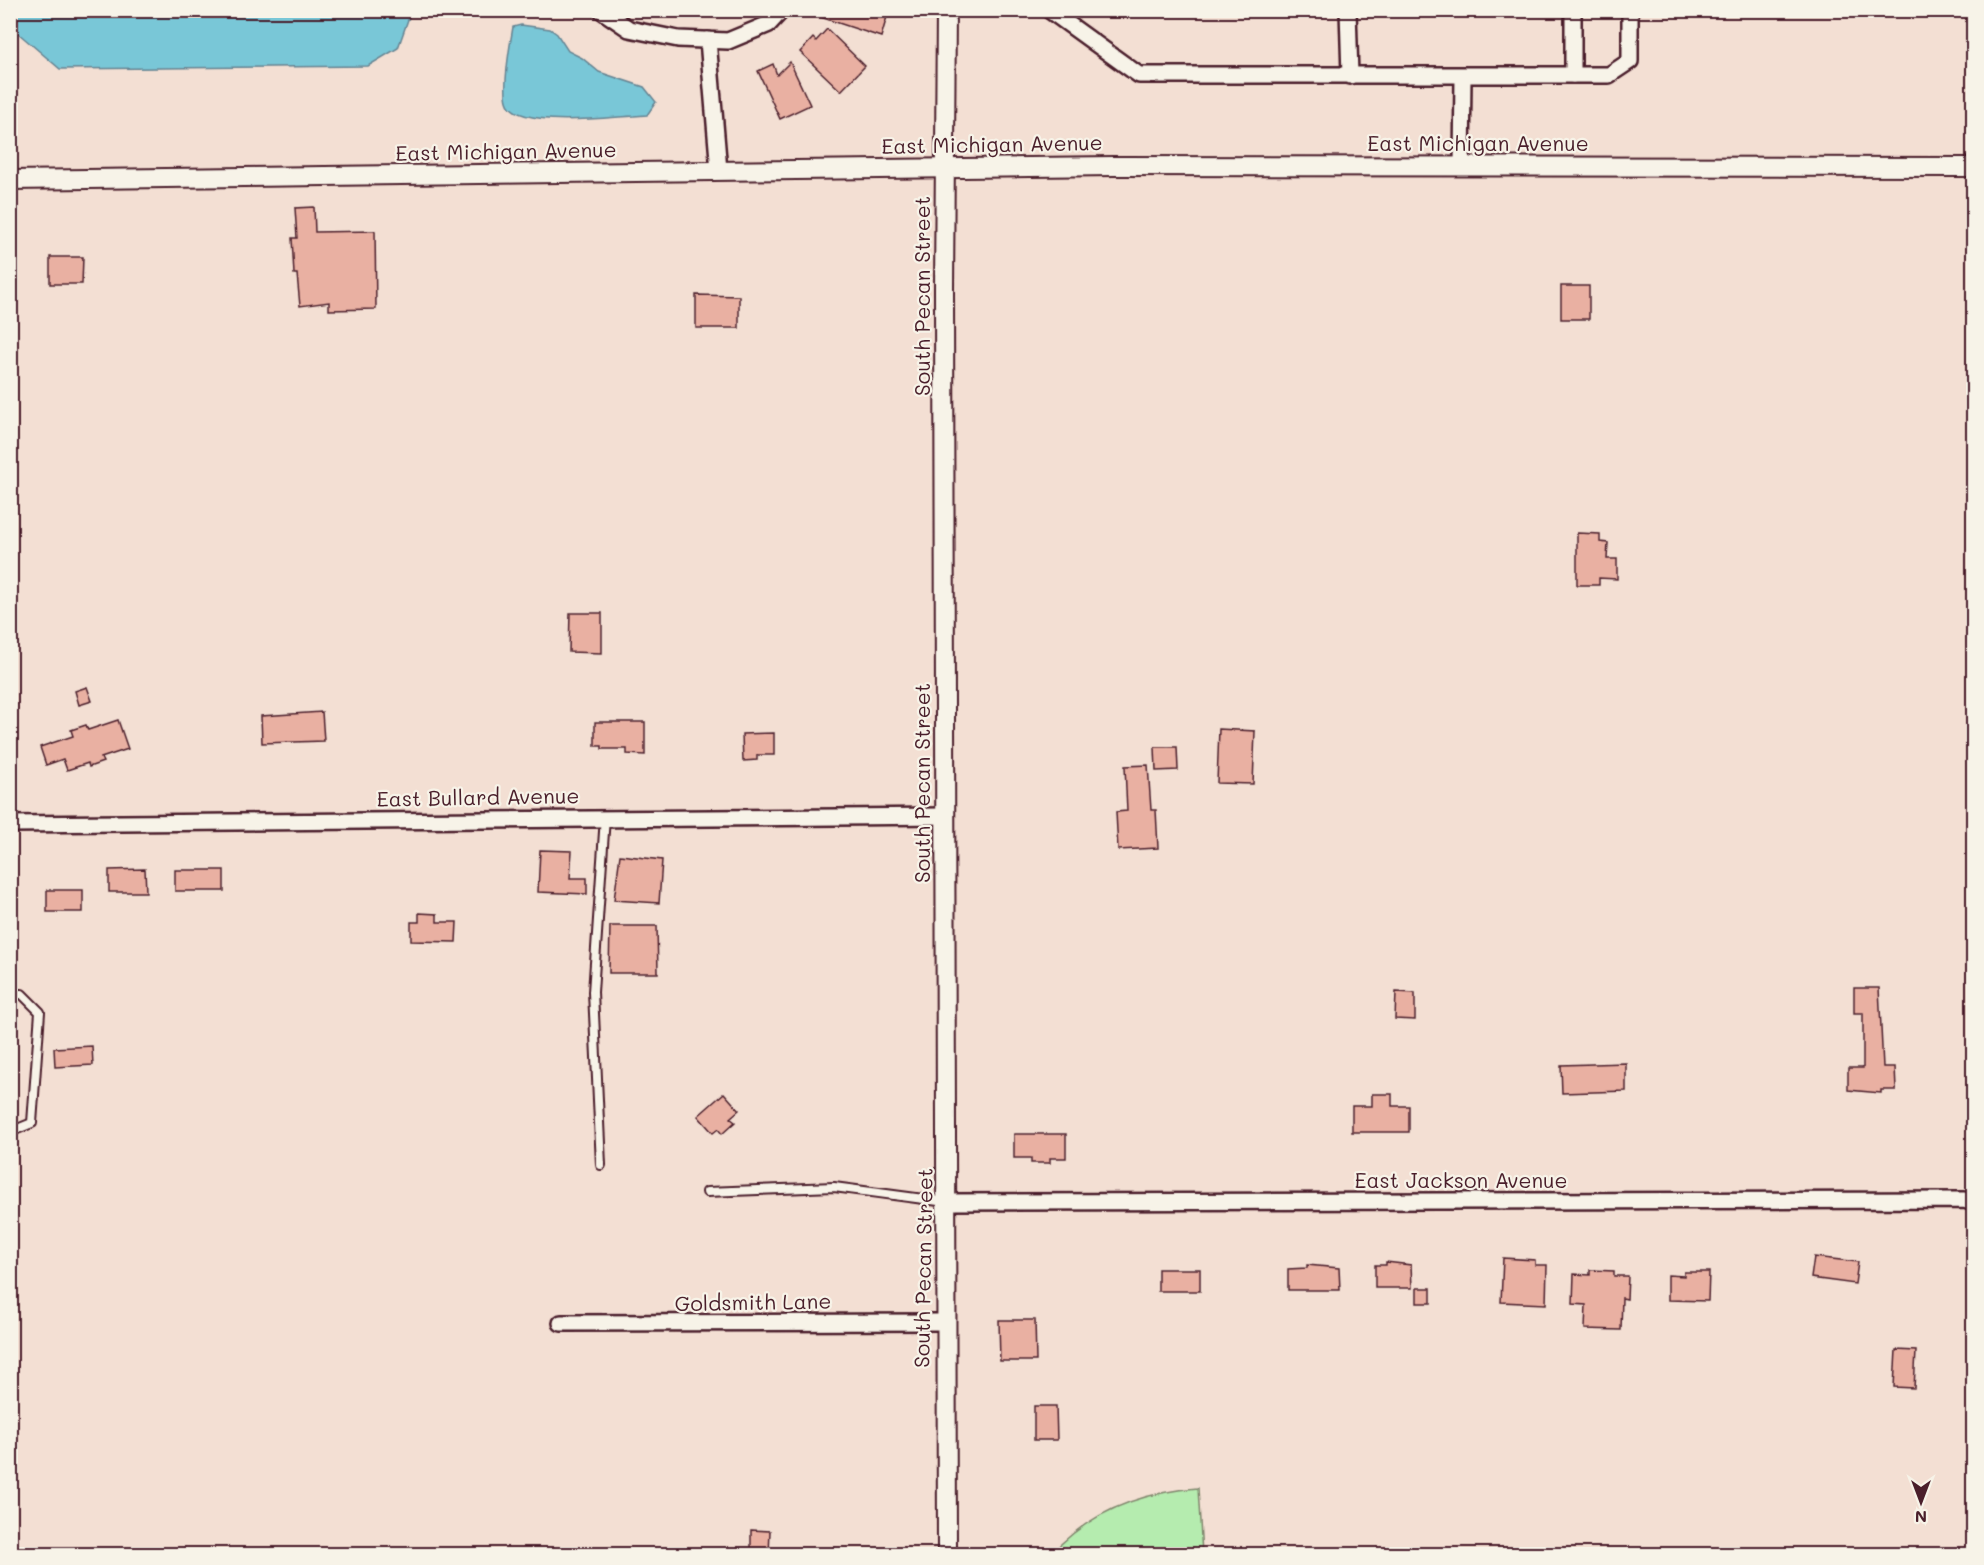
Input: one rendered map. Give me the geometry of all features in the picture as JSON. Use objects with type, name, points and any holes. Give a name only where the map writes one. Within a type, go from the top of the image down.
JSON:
[{"type":"street","points":[[601,10],[630,29],[678,39],[728,41],[769,24],[782,10]]},
{"type":"street","name":"South Pecan Street","points":[[946,10],[944,290],[948,1202],[947,1554]]},
{"type":"street","points":[[1049,10],[1139,75],[1463,77],[1609,75],[1630,61],[1630,10]]},
{"type":"street","points":[[1348,10],[1350,76]]},
{"type":"street","points":[[1573,10],[1573,75]]},
{"type":"street","points":[[708,40],[719,171]]},
{"type":"street","points":[[1462,167],[1463,77]]},
{"type":"street","name":"East Michigan Avenue","points":[[10,180],[946,167],[1974,167]]},
{"type":"street","name":"East Bullard Avenue","points":[[10,824],[946,816]]},
{"type":"street","name":"East Jackson Avenue","points":[[948,1202],[1964,1200],[1974,1203]]},
{"type":"street","name":"Goldsmith Lane","points":[[561,1323],[946,1322]]},
{"type":"lane","points":[[601,1165],[593,992],[605,818]]},
{"type":"lane","points":[[10,994],[22,994],[40,1012],[32,1123],[10,1132]]},
{"type":"lane","points":[[706,1192],[834,1187],[948,1202]]},
{"type":"green space","points":[[1198,1488],[1202,1554],[1051,1554],[1082,1527],[1118,1507],[1156,1494]]},
{"type":"water","points":[[10,11],[411,11],[398,48],[368,66],[60,69],[11,27]]},
{"type":"water","points":[[521,25],[550,29],[557,34],[568,51],[582,58],[599,72],[644,87],[656,102],[647,115],[585,119],[544,119],[526,116],[513,110],[507,101],[506,75],[513,27]]},
{"type":"building","points":[[808,10],[889,10],[881,37],[808,13]]},
{"type":"building","points":[[827,29],[865,66],[841,91],[800,52],[813,38],[816,41]]},
{"type":"building","points":[[790,62],[810,105],[780,119],[758,71],[773,64],[777,75]]},
{"type":"building","points":[[314,207],[315,232],[375,231],[376,309],[329,310],[329,302],[300,306],[297,274],[294,274],[292,238],[297,238],[295,208]]},
{"type":"building","points":[[50,257],[83,257],[82,284],[50,284]]},
{"type":"building","points":[[1561,286],[1589,286],[1589,319],[1561,319]]},
{"type":"building","points":[[696,295],[739,296],[739,328],[696,328]]},
{"type":"building","points":[[1577,533],[1600,534],[1600,542],[1608,543],[1607,559],[1617,559],[1617,579],[1599,578],[1599,585],[1577,585]]},
{"type":"building","points":[[570,613],[602,613],[602,653],[569,652]]},
{"type":"building","points":[[87,687],[92,701],[79,705],[75,691]]},
{"type":"building","points":[[322,712],[324,741],[262,743],[261,716]]},
{"type":"building","points":[[118,720],[128,749],[101,758],[103,762],[89,767],[88,763],[67,770],[63,759],[46,765],[40,747],[73,736],[71,730],[86,725],[88,730]]},
{"type":"building","points":[[595,722],[645,722],[645,755],[627,754],[627,749],[602,749],[602,746],[595,746]]},
{"type":"building","points":[[1219,729],[1255,731],[1253,784],[1217,783]]},
{"type":"building","points":[[774,733],[774,755],[757,755],[757,760],[743,761],[742,734]]},
{"type":"building","points":[[1155,747],[1177,747],[1178,770],[1156,771]]},
{"type":"building","points":[[1148,765],[1151,810],[1156,810],[1158,848],[1118,850],[1116,812],[1127,811],[1125,766]]},
{"type":"building","points":[[540,850],[572,851],[570,878],[587,878],[587,894],[538,892]]},
{"type":"building","points":[[620,855],[662,860],[659,903],[614,900]]},
{"type":"building","points":[[145,869],[146,892],[109,892],[109,870]]},
{"type":"building","points":[[175,870],[224,870],[224,891],[175,891]]},
{"type":"building","points":[[47,890],[83,890],[83,912],[47,912]]},
{"type":"building","points":[[419,913],[437,914],[437,922],[457,922],[456,942],[411,941],[411,922],[419,922]]},
{"type":"building","points":[[610,926],[657,926],[658,973],[609,973]]},
{"type":"building","points":[[1854,988],[1879,988],[1883,1067],[1895,1067],[1896,1090],[1881,1090],[1881,1093],[1848,1090],[1848,1068],[1863,1068],[1863,1013],[1854,1013]]},
{"type":"building","points":[[1396,992],[1415,993],[1415,1020],[1395,1019]]},
{"type":"building","points":[[92,1046],[93,1065],[55,1067],[54,1048]]},
{"type":"building","points":[[1626,1063],[1626,1091],[1562,1093],[1561,1065]]},
{"type":"building","points":[[724,1093],[739,1110],[730,1118],[735,1122],[722,1134],[718,1129],[713,1133],[698,1116]]},
{"type":"building","points":[[1372,1094],[1392,1094],[1392,1106],[1409,1106],[1409,1132],[1352,1132],[1352,1106],[1372,1106]]},
{"type":"building","points":[[1014,1134],[1066,1134],[1066,1158],[1050,1158],[1050,1163],[1031,1163],[1031,1158],[1014,1158]]},
{"type":"building","points":[[1814,1257],[1858,1262],[1855,1284],[1811,1278]]},
{"type":"building","points":[[1503,1258],[1535,1260],[1535,1265],[1547,1265],[1546,1304],[1501,1302]]},
{"type":"building","points":[[1386,1262],[1411,1265],[1412,1288],[1375,1288],[1375,1265],[1386,1265]]},
{"type":"building","points":[[1307,1265],[1339,1268],[1340,1290],[1288,1290],[1288,1269],[1307,1268]]},
{"type":"building","points":[[1158,1269],[1200,1269],[1200,1291],[1158,1291]]},
{"type":"building","points":[[1590,1270],[1614,1271],[1614,1276],[1628,1276],[1627,1299],[1622,1298],[1621,1330],[1585,1329],[1586,1305],[1573,1304],[1574,1274],[1590,1275]]},
{"type":"building","points":[[1684,1272],[1709,1272],[1708,1301],[1668,1300],[1668,1275],[1684,1276]]},
{"type":"building","points":[[1417,1288],[1431,1288],[1431,1303],[1417,1303]]},
{"type":"building","points":[[999,1320],[1035,1320],[1036,1361],[1000,1361]]},
{"type":"building","points":[[1896,1350],[1916,1351],[1914,1388],[1894,1387]]},
{"type":"building","points":[[1034,1406],[1056,1406],[1057,1440],[1034,1440]]},
{"type":"building","points":[[751,1530],[770,1531],[769,1554],[751,1553]]}]
